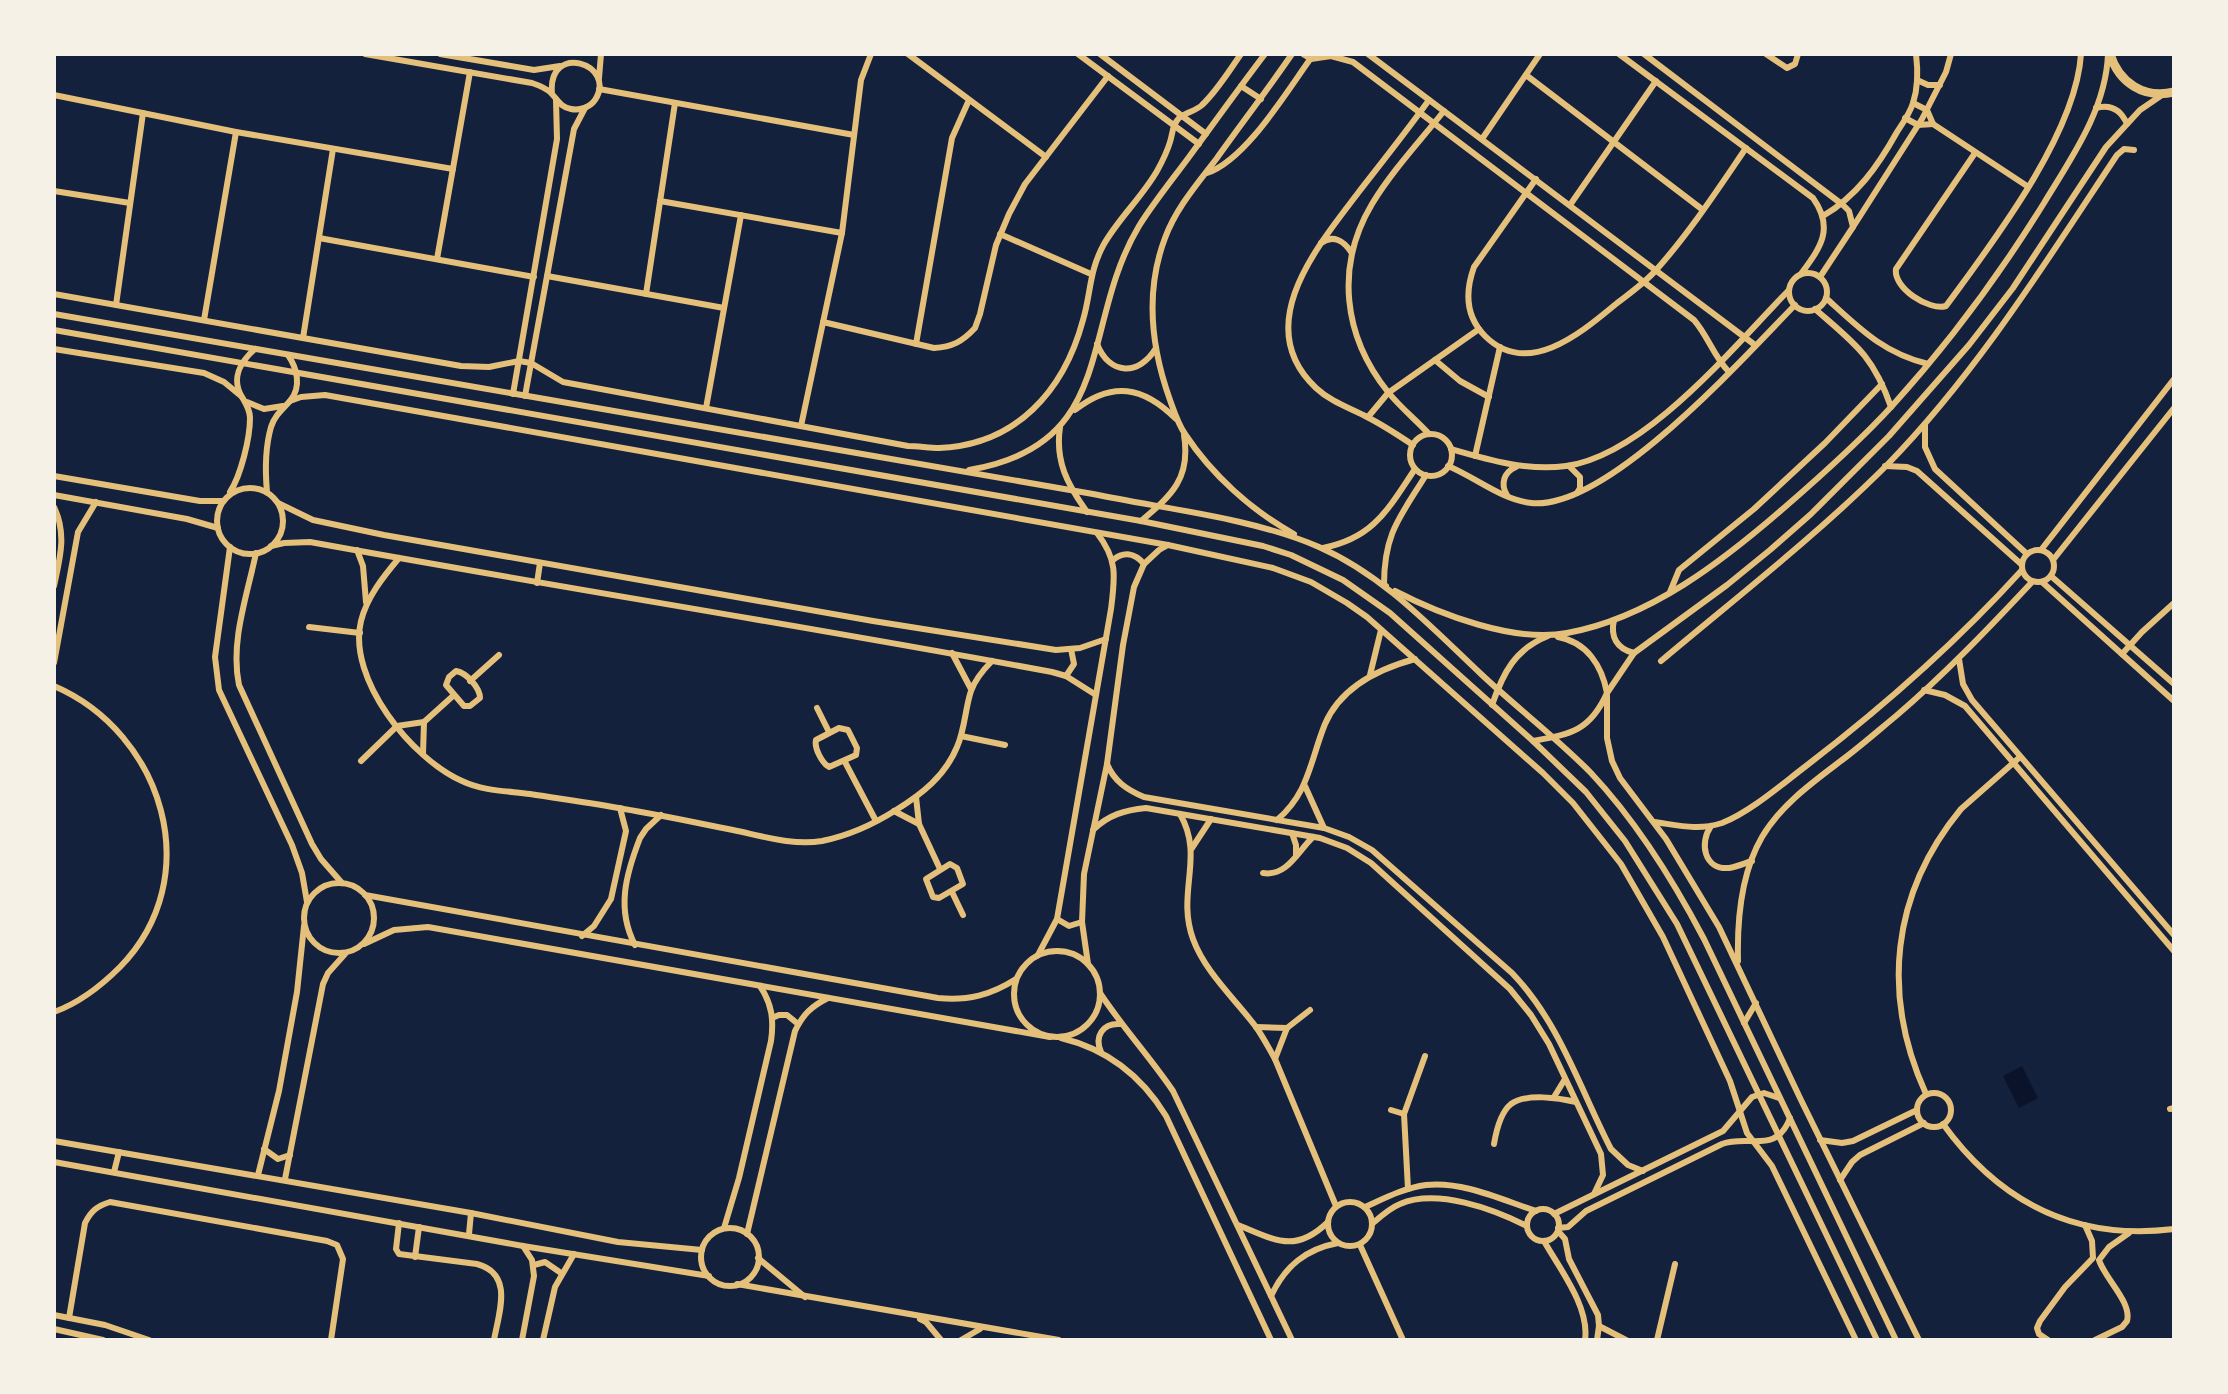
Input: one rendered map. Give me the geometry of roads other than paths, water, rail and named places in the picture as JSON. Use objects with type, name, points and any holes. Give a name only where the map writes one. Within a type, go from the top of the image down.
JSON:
[{"type":"main road","points":[[2109,54],[2122,78],[2134,88],[2149,93],[2169,93]]},
{"type":"street","points":[[365,54],[532,83],[564,107],[574,110],[592,104],[599,89],[601,54]]},
{"type":"street","points":[[440,54],[471,57],[534,70],[578,62],[594,71],[598,80]]},
{"type":"street","points":[[801,426],[842,233],[860,80],[871,54]]},
{"type":"street","points":[[908,54],[1046,157]]},
{"type":"street","points":[[1078,54],[1199,144]]},
{"type":"street","points":[[54,294],[475,368],[519,361],[531,363],[563,382],[908,446],[939,448],[970,443],[1000,433],[1026,416],[1049,394],[1065,370],[1076,344],[1091,274],[1109,235],[1157,172],[1171,141],[1173,127],[1181,116],[1202,106],[1241,54]]},
{"type":"street","points":[[1072,413],[1084,391],[1092,367],[1096,343],[1125,252],[1149,211],[1265,54]]},
{"type":"street","points":[[1292,54],[1182,204],[1171,226],[1155,273],[1152,310],[1161,372],[1183,432],[1200,455],[1238,495],[1260,513],[1308,542]]},
{"type":"street","points":[[1303,54],[1312,57],[1331,56],[1353,62],[1694,320],[1729,372]]},
{"type":"street","points":[[1368,54],[1755,345]]},
{"type":"street","points":[[1482,139],[1540,54]]},
{"type":"street","points":[[1451,449],[1518,466],[1569,466],[1601,456],[1633,438],[1720,362],[1789,290],[1821,243],[1823,216],[1813,198],[1619,54]]},
{"type":"street","points":[[1644,54],[1843,205],[1849,211],[1853,227]]},
{"type":"street","points":[[1766,54],[1787,68],[1795,64],[1798,54]]},
{"type":"street","points":[[1823,216],[1843,205],[1885,154],[1913,103],[1917,80],[1916,54]]},
{"type":"street","points":[[1820,277],[1927,110],[1940,85],[1951,54]]},
{"type":"street","points":[[1975,153],[1896,269],[1899,285],[1930,306],[1946,306],[1993,242],[2028,186],[2070,107],[2075,94],[2081,54]]},
{"type":"street","points":[[1492,705],[1503,675],[1517,656],[1536,641],[1550,635],[1568,633],[1614,620],[1670,592],[1753,535],[1830,468],[1891,407],[1977,302],[2075,153],[2096,108],[2105,81],[2109,54]]},
{"type":"street","points":[[513,394],[557,139],[551,83],[554,73],[579,55]]},
{"type":"street","points":[[1095,67],[1105,56],[1206,134]]},
{"type":"street","points":[[1205,173],[1227,163],[1247,144],[1312,57]]},
{"type":"street","points":[[823,322],[934,348],[950,347],[964,340],[975,328],[981,314],[1000,234],[1025,184],[1111,79],[1122,70]]},
{"type":"street","points":[[437,259],[470,72]]},
{"type":"street","points":[[1526,75],[1703,210]]},
{"type":"street","points":[[1917,80],[1928,85],[1940,85]]},
{"type":"street","points":[[1570,205],[1656,81]]},
{"type":"street","points":[[1241,86],[1261,99]]},
{"type":"street","points":[[599,89],[854,135]]},
{"type":"street","points":[[1533,741],[1578,730],[1588,723],[1634,653],[1727,585],[1841,485],[1889,436],[1969,345],[2013,288],[2094,164],[2127,124],[2140,110],[2169,93]]},
{"type":"street","points":[[54,95],[236,132],[453,169]]},
{"type":"street","points":[[916,344],[952,138],[969,100]]},
{"type":"street","points":[[1413,445],[1368,417],[1329,398],[1317,388],[1306,376],[1291,348],[1289,317],[1299,281],[1319,244],[1429,100]]},
{"type":"street","points":[[646,294],[675,103]]},
{"type":"street","points":[[1913,103],[1927,110],[1933,124],[2028,186]]},
{"type":"street","points":[[2096,108],[2103,106],[2118,111],[2127,124]]},
{"type":"street","points":[[525,396],[574,129],[585,108]]},
{"type":"street","points":[[1429,434],[1413,445],[1410,457],[1415,469],[1426,475],[1438,474],[1448,466],[1451,449],[1443,438],[1429,434],[1388,393],[1364,354],[1352,323],[1349,299],[1351,252],[1373,202],[1444,111]]},
{"type":"street","points":[[116,305],[143,113]]},
{"type":"street","points":[[1905,118],[1918,125],[1933,124]]},
{"type":"street","points":[[204,320],[236,132]]},
{"type":"street","points":[[1536,179],[1482,252],[1468,282],[1467,299],[1479,329],[1500,347],[1527,353],[1558,346],[1582,331],[1656,271],[1746,148]]},
{"type":"street","points":[[303,338],[333,149]]},
{"type":"street","points":[[1661,661],[1808,538],[1885,466],[1925,423],[1988,344],[2117,155],[2124,149],[2134,150]]},
{"type":"street","points":[[1885,154],[1896,161]]},
{"type":"street","points":[[54,191],[130,203]]},
{"type":"street","points":[[660,201],[842,233]]},
{"type":"street","points":[[706,408],[741,215]]},
{"type":"street","points":[[1000,234],[1091,274]]},
{"type":"street","points":[[319,238],[534,277]]},
{"type":"street","points":[[1319,244],[1333,239],[1347,245],[1351,252]]},
{"type":"street","points":[[1789,290],[1795,305],[1804,310],[1815,309],[1826,298],[1826,287],[1820,277],[1801,274]]},
{"type":"street","points":[[547,276],[724,307]]},
{"type":"street","points":[[1826,298],[1885,348],[1928,364]]},
{"type":"street","points":[[1448,466],[1519,501],[1543,503],[1577,493],[1635,455],[1688,411],[1795,305]]},
{"type":"street","points":[[1815,309],[1863,351],[1882,384],[1891,407]]},
{"type":"street","points":[[54,314],[1072,491],[1259,527],[1323,548],[1384,585],[1432,627],[1598,781],[1638,830],[1689,911],[1896,1340]]},
{"type":"street","points":[[1368,417],[1388,393],[1479,329]]},
{"type":"street","points":[[54,330],[1141,521],[1244,541],[1291,555],[1343,580],[1378,604],[1533,741],[1586,792],[1644,868],[1677,925],[1877,1340]]},
{"type":"street","points":[[1096,343],[1101,355],[1111,365],[1124,369],[1138,367],[1149,359],[1156,348]]},
{"type":"street","points":[[1475,456],[1500,347]]},
{"type":"street","points":[[54,349],[172,366],[215,377],[243,398],[264,409],[301,397],[325,395],[1168,545],[1273,568],[1329,592],[1367,617],[1543,773],[1573,803],[1616,859],[1642,897],[1663,937],[1730,1081],[1740,1113],[1753,1141],[1772,1166],[1856,1340]]},
{"type":"street","points":[[229,494],[241,466],[250,420],[237,379],[241,363],[255,349]]},
{"type":"street","points":[[172,366],[174,351]]},
{"type":"street","points":[[267,492],[265,460],[271,429],[274,419],[296,388],[297,374],[288,355]]},
{"type":"street","points":[[1435,360],[1460,381],[1489,397]]},
{"type":"street","points":[[2027,554],[2041,550],[2174,379]]},
{"type":"street","points":[[1670,592],[1679,570],[1754,509],[1825,443],[1882,384]]},
{"type":"street","points":[[371,404],[374,386]]},
{"type":"street","points":[[962,471],[994,466],[1023,454],[1049,436],[1091,398],[1114,391],[1138,393],[1160,403],[1177,420]]},
{"type":"street","points":[[1885,466],[1907,467],[1917,471],[2022,567],[2024,575],[2032,582],[2042,582],[2051,576],[2054,570],[2053,560],[2174,408]]},
{"type":"street","points":[[1925,423],[1925,447],[1935,469],[2027,554]]},
{"type":"street","points":[[1060,425],[1059,459],[1072,491],[1087,512]]},
{"type":"street","points":[[1141,521],[1176,488],[1186,462],[1183,432]]},
{"type":"street","points":[[1508,497],[1503,485],[1504,479],[1507,473],[1518,466]]},
{"type":"street","points":[[1569,466],[1580,477],[1577,493]]},
{"type":"street","points":[[1323,548],[1349,541],[1373,527],[1415,469]]},
{"type":"street","points":[[1384,585],[1384,559],[1389,538],[1426,475]]},
{"type":"street","points":[[54,476],[200,502],[223,500]]},
{"type":"street","points":[[1096,695],[1066,676],[952,653],[310,542],[297,541],[271,546],[256,553],[238,552],[224,541],[218,528],[217,517],[223,500],[229,494],[252,487],[267,492],[278,503],[301,516],[326,524],[540,563],[1044,649],[1071,649],[1105,639]]},
{"type":"street","points":[[54,495],[187,519],[218,528]]},
{"type":"street","points":[[54,663],[78,531],[96,502]]},
{"type":"street","points":[[271,546],[277,539],[283,521],[278,503]]},
{"type":"street","points":[[54,507],[62,529],[63,543],[54,586]]},
{"type":"street","points":[[1050,1037],[1030,1028],[1017,1011],[1014,1001],[1016,979],[1021,970],[1038,955],[1057,919],[1115,578],[1113,560],[1097,533]]},
{"type":"street","points":[[1060,1038],[1071,1035],[1089,1023],[1099,1004],[1099,983],[1088,964],[1082,922],[1084,874],[1107,764],[1134,587],[1144,564],[1168,545]]},
{"type":"street","points":[[230,547],[215,657],[219,690],[292,845],[302,873],[307,902]]},
{"type":"street","points":[[357,550],[363,566],[366,604],[360,633],[361,663],[368,682],[397,726],[423,754],[442,770],[463,782],[486,789],[620,808],[798,842],[822,841],[876,821],[934,783],[948,766],[961,736],[971,689],[992,661]]},
{"type":"street","points":[[2041,550],[2053,560]]},
{"type":"street","points":[[256,553],[237,642],[236,671],[239,685],[313,844],[326,866],[342,883]]},
{"type":"street","points":[[1113,560],[1123,554],[1129,554],[1144,564]]},
{"type":"street","points":[[1638,830],[1653,821],[1680,827],[1710,826],[1735,816],[1841,740],[1947,648],[1979,618],[2022,567],[2027,554]]},
{"type":"street","points":[[366,604],[399,558]]},
{"type":"street","points":[[537,583],[540,563]]},
{"type":"street","points":[[2051,576],[2174,684]]},
{"type":"street","points":[[1739,967],[1741,904],[1752,861],[1767,829],[1787,806],[1959,659],[2032,582]]},
{"type":"street","points":[[2042,582],[2174,701]]},
{"type":"street","points":[[1384,585],[1429,607],[1477,623],[1550,635],[1571,641],[1589,653],[1601,671],[1606,692],[1607,738],[1612,761],[1620,778],[1653,821],[1720,927],[1820,1140],[1919,1340]]},
{"type":"street","points":[[2122,654],[2174,603]]},
{"type":"street","points":[[1367,617],[1378,604]]},
{"type":"street","points":[[814,628],[817,611]]},
{"type":"street","points":[[1614,620],[1613,638],[1618,645],[1634,653]]},
{"type":"street","points":[[309,627],[360,633]]},
{"type":"street","points":[[1370,675],[1381,630]]},
{"type":"street","points":[[1066,676],[1074,664],[1071,649]]},
{"type":"street","points":[[952,653],[971,689]]},
{"type":"street","points":[[470,681],[499,655]]},
{"type":"street","points":[[1427,670],[1439,657]]},
{"type":"street","points":[[1277,820],[1293,805],[1305,786],[1330,715],[1348,693],[1370,675],[1415,659]]},
{"type":"street","points":[[1959,659],[1963,684],[1972,700],[2174,935]]},
{"type":"street","points":[[460,671],[480,694],[480,698],[473,705],[464,706],[454,695],[446,685],[449,677],[460,671]]},
{"type":"street","points":[[54,686],[81,699],[99,713],[140,761],[158,794],[163,813],[167,856],[159,902],[144,937],[135,950],[101,985],[54,1012]]},
{"type":"street","points":[[1924,690],[1945,695],[1965,706],[2174,951]]},
{"type":"street","points":[[361,761],[397,726],[424,722],[454,695]]},
{"type":"street","points":[[1965,706],[1972,700]]},
{"type":"street","points":[[817,708],[829,732]]},
{"type":"street","points":[[423,754],[424,722]]},
{"type":"street","points":[[839,728],[848,730],[858,748],[856,755],[845,762],[829,767],[825,765],[815,745],[819,737],[829,732],[839,728]]},
{"type":"street","points":[[961,736],[1006,744]]},
{"type":"street","points":[[1926,1094],[1909,1051],[1900,1009],[1899,958],[1907,909],[1921,870],[1941,835],[1961,809],[2020,757]]},
{"type":"street","points":[[845,762],[876,821]]},
{"type":"street","points":[[1107,764],[1124,787],[1144,797],[1324,828],[1349,837],[1372,850],[1523,985],[1548,1018],[1611,1149],[1628,1165],[1643,1171]]},
{"type":"street","points":[[1305,786],[1324,828]]},
{"type":"street","points":[[916,797],[919,824],[940,869]]},
{"type":"street","points":[[582,936],[594,926],[611,899],[626,831],[620,808]]},
{"type":"street","points":[[1093,830],[1111,816],[1146,808],[1313,837],[1347,848],[1371,863],[1510,989],[1541,1029],[1604,1164],[1600,1185],[1594,1194]]},
{"type":"street","points":[[894,811],[919,824]]},
{"type":"street","points":[[1180,814],[1188,830],[1192,848],[1186,898],[1188,925],[1194,942],[1204,962],[1256,1027],[1275,1059],[1336,1206],[1328,1222],[1310,1237],[1290,1242],[1279,1241],[1237,1224]]},
{"type":"street","points":[[635,945],[623,916],[623,900],[640,838],[661,815]]},
{"type":"street","points":[[1192,848],[1212,819]]},
{"type":"street","points":[[1710,826],[1702,846],[1707,857],[1727,868],[1752,861]]},
{"type":"street","points":[[1292,833],[1296,858]]},
{"type":"street","points":[[1263,873],[1279,872],[1296,858],[1313,837]]},
{"type":"street","points":[[2085,848],[2093,841]]},
{"type":"street","points":[[950,864],[957,868],[963,884],[951,892],[936,898],[926,883],[928,876],[950,864]]},
{"type":"street","points":[[258,1175],[279,1091],[297,992],[303,914],[307,902],[316,891],[328,884],[342,883],[351,885],[365,895],[370,901],[374,916],[370,934],[364,944]]},
{"type":"street","points":[[951,892],[963,915]]},
{"type":"street","points":[[365,895],[582,936],[946,999],[986,995],[1016,979]]},
{"type":"street","points":[[1057,919],[1069,926],[1082,922]]},
{"type":"street","points":[[304,926],[308,936],[323,950],[345,954]]},
{"type":"street","points":[[285,1180],[323,985],[329,971],[345,954],[394,930],[428,927],[1060,1038],[1101,1052],[1117,1061],[1145,1085],[1166,1116],[1268,1338]]},
{"type":"street","points":[[2160,935],[2168,928]]},
{"type":"street","points":[[1038,955],[1048,952],[1069,953],[1088,964]]},
{"type":"street","points":[[724,1228],[739,1178],[771,1041],[772,1018],[769,1002],[760,986]]},
{"type":"street","points":[[1100,993],[1120,1024],[1148,1056],[1172,1091],[1292,1340]]},
{"type":"street","points":[[747,1234],[798,1024],[814,1005],[828,998]]},
{"type":"street","points":[[1744,1023],[1756,1003]]},
{"type":"street","points":[[1275,1059],[1287,1028],[1310,1010]]},
{"type":"street","points":[[772,1018],[787,1014],[798,1024]]},
{"type":"street","points":[[1101,1052],[1098,1040],[1100,1034],[1108,1025],[1120,1024]]},
{"type":"street","points":[[1256,1027],[1287,1028]]},
{"type":"street","points":[[1408,1189],[1404,1114],[1425,1056]]},
{"type":"street","points":[[1554,1097],[1565,1079]]},
{"type":"street","points":[[1820,1140],[1842,1143],[1863,1138],[1917,1110],[1921,1098],[1926,1094],[1939,1093],[1949,1101],[1950,1114],[1943,1124],[1930,1126],[1924,1123],[1917,1110]]},
{"type":"street","points":[[1554,1214],[1723,1131],[1740,1113],[1746,1101],[1758,1094],[1770,1094],[1781,1099]]},
{"type":"street","points":[[1494,1144],[1503,1115],[1511,1104],[1554,1097],[1576,1102]]},
{"type":"street","points":[[1391,1110],[1404,1114]]},
{"type":"street","points":[[1544,1241],[1552,1238],[1558,1230],[1568,1227],[1586,1211],[1722,1144],[1737,1140],[1766,1141],[1778,1136],[1790,1118]]},
{"type":"street","points":[[1840,1180],[1852,1162],[1869,1150],[1924,1123]]},
{"type":"street","points":[[1943,1124],[1965,1152],[1990,1177],[2042,1210],[2085,1225],[2129,1233],[2174,1229]]},
{"type":"street","points":[[1863,1138],[1869,1150]]},
{"type":"street","points":[[54,1141],[471,1213],[618,1242],[702,1250]]},
{"type":"street","points":[[264,1149],[278,1160],[290,1155]]},
{"type":"street","points":[[114,1172],[119,1152]]},
{"type":"street","points":[[54,1162],[469,1234],[523,1246],[709,1276]]},
{"type":"street","points":[[1365,1207],[1408,1189],[1426,1185],[1455,1186],[1536,1210],[1546,1209],[1554,1214],[1558,1222],[1558,1230],[1565,1239],[1569,1259],[1598,1315],[1597,1340]]},
{"type":"street","points":[[1328,1222],[1330,1234],[1338,1243],[1349,1247],[1360,1245],[1368,1238],[1373,1223],[1400,1204],[1432,1199],[1487,1208],[1527,1226]]},
{"type":"street","points":[[69,1318],[85,1223],[90,1213],[99,1205],[110,1202],[337,1245],[343,1259],[331,1340]]},
{"type":"street","points":[[1336,1206],[1354,1202],[1365,1207],[1373,1223]]},
{"type":"street","points":[[1536,1210],[1529,1217],[1527,1226],[1531,1235],[1544,1241],[1580,1305],[1586,1324],[1585,1340]]},
{"type":"street","points":[[469,1234],[471,1213]]},
{"type":"street","points":[[399,1223],[396,1249],[399,1254],[485,1266],[497,1276],[503,1291],[494,1340]]},
{"type":"street","points":[[2085,1225],[2096,1259],[2129,1314],[2122,1326],[2095,1340]]},
{"type":"street","points":[[415,1257],[419,1227]]},
{"type":"street","points":[[737,1284],[744,1282],[754,1272],[758,1258],[756,1245],[747,1234],[724,1228],[712,1234],[702,1250],[702,1264],[709,1276],[719,1283],[1059,1340]]},
{"type":"street","points":[[2048,1340],[2039,1334],[2039,1321],[2065,1287],[2115,1241],[2129,1233]]},
{"type":"street","points":[[1271,1296],[1284,1273],[1302,1256],[1338,1243]]},
{"type":"street","points":[[1360,1245],[1403,1340]]},
{"type":"street","points":[[522,1340],[534,1276],[534,1265],[523,1246]]},
{"type":"street","points":[[542,1340],[552,1296],[561,1273],[574,1254]]},
{"type":"street","points":[[758,1258],[807,1298]]},
{"type":"street","points":[[534,1265],[545,1262],[561,1273]]},
{"type":"street","points":[[1657,1340],[1675,1264]]},
{"type":"street","points":[[54,1315],[104,1325],[149,1340]]},
{"type":"street","points":[[916,1316],[926,1322],[941,1340]]},
{"type":"street","points":[[1599,1326],[1626,1340]]},
{"type":"street","points":[[961,1340],[977,1329],[989,1328]]},
{"type":"street","points":[[54,1329],[103,1340]]},
{"type":"water","points":[[2022,1066],[2038,1098],[2019,1108],[2003,1076]]}]
